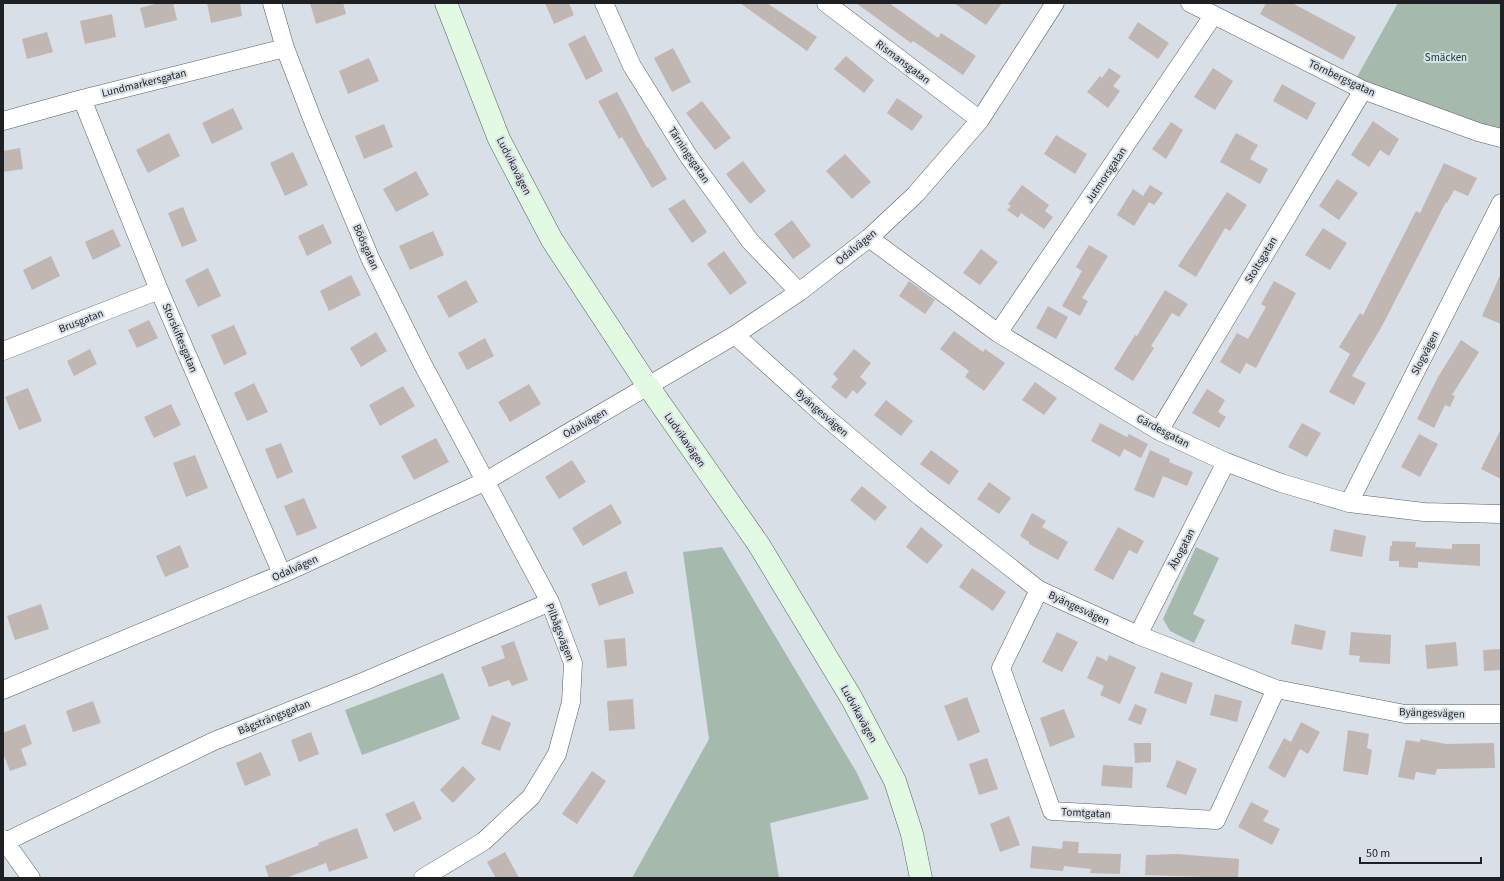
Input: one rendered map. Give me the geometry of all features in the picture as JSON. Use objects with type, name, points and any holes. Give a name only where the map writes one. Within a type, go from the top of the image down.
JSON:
[{"type":"street","name":"Böösgatan","points":[[272,3],[285,48],[370,258],[422,363],[486,480]]},
{"type":"street","name":"Ludvikavägen","points":[[446,3],[500,139],[552,240],[648,386],[759,545],[852,699],[895,781],[912,834],[921,878]]},
{"type":"street","name":"Tärningsgatan","points":[[604,3],[632,66],[689,157],[750,241],[799,292]]},
{"type":"street","name":"Rismansgatan","points":[[826,3],[980,120]]},
{"type":"street","name":"Odalvägen","points":[[3,690],[282,574],[486,480],[735,335],[799,292],[869,238],[915,195],[980,120],[1055,3]]},
{"type":"street","name":"Törnbergsgatan","points":[[1190,3],[1213,16],[1363,90],[1478,132],[1501,138]]},
{"type":"street","name":"Jutmorsgatan","points":[[998,333],[1213,16]]},
{"type":"street","name":"Lundmarkersgatan","points":[[3,121],[82,99],[285,48]]},
{"type":"street","name":"Stoltsgatan","points":[[1158,431],[1363,90]]},
{"type":"street","name":"Storskiftesgatan","points":[[82,99],[159,290],[282,574]]},
{"type":"street","name":"Slogvägen","points":[[1349,503],[1501,203]]},
{"type":"street","name":"Gärdesgatan","points":[[869,238],[998,333],[1158,431],[1226,462],[1281,483],[1349,503],[1424,512],[1501,514]]},
{"type":"street","name":"Brusgatan","points":[[3,351],[159,290]]},
{"type":"street","name":"Byängesvägen","points":[[735,335],[827,418],[910,488],[1039,590],[1138,635],[1276,689],[1405,714],[1501,714]]},
{"type":"street","name":"Åbogatan","points":[[1138,635],[1226,462]]},
{"type":"street","name":"Pilbågsvägen","points":[[423,878],[484,841],[531,797],[557,754],[571,702],[574,663],[550,602],[486,480]]},
{"type":"street","name":"Tomtgatan","points":[[1039,590],[1000,668],[1052,811],[1216,820],[1276,689]]},
{"type":"street","name":"Bågsträngsgatan","points":[[3,841],[214,742],[365,681],[550,602]]},
{"type":"street","points":[[3,841],[31,878]]},
{"type":"green space","name":"Smäcken","points":[[1398,3],[1501,3],[1501,132],[1386,93],[1357,77]]},
{"type":"green space","points":[[722,547],[857,773],[869,799],[770,823],[779,878],[632,878],[709,739],[683,552]]},
{"type":"green space","points":[[1196,547],[1219,558],[1193,614],[1205,620],[1194,643],[1170,631],[1163,619]]},
{"type":"green space","points":[[443,673],[460,719],[362,755],[345,710]]},
{"type":"building","points":[[159,3],[173,3],[177,20],[145,28],[140,8]]},
{"type":"building","points":[[207,3],[240,3],[242,16],[211,23]]},
{"type":"building","points":[[310,3],[343,3],[346,14],[316,24]]},
{"type":"building","points":[[545,3],[569,3],[574,15],[554,24]]},
{"type":"building","points":[[740,3],[767,3],[817,37],[807,51]]},
{"type":"building","points":[[856,3],[889,3],[938,38],[941,33],[976,56],[963,75],[913,41],[911,43]]},
{"type":"building","points":[[954,3],[1002,3],[986,25]]},
{"type":"building","points":[[1266,3],[1292,3],[1356,37],[1343,60],[1260,14]]},
{"type":"building","points":[[112,14],[116,37],[85,44],[80,21]]},
{"type":"building","points":[[1138,22],[1169,43],[1158,59],[1128,38]]},
{"type":"building","points":[[47,32],[53,52],[27,59],[22,39]]},
{"type":"building","points":[[585,35],[603,71],[586,80],[568,44]]},
{"type":"building","points":[[673,48],[691,82],[672,92],[654,58]]},
{"type":"building","points":[[846,56],[874,80],[864,93],[834,69]]},
{"type":"building","points":[[369,58],[379,81],[348,94],[339,71]]},
{"type":"building","points":[[1109,68],[1121,76],[1113,86],[1120,91],[1108,108],[1087,92],[1100,76],[1102,78]]},
{"type":"building","points":[[1213,68],[1233,81],[1215,110],[1194,97]]},
{"type":"building","points":[[1282,84],[1316,103],[1307,120],[1273,101]]},
{"type":"building","points":[[617,92],[647,148],[648,147],[667,179],[652,188],[622,137],[619,139],[598,101]]},
{"type":"building","points":[[897,98],[923,116],[912,131],[887,113]]},
{"type":"building","points":[[702,101],[731,138],[715,150],[686,113]]},
{"type":"building","points":[[233,108],[243,129],[212,144],[202,123]]},
{"type":"building","points":[[1373,121],[1399,139],[1389,156],[1380,150],[1369,167],[1351,155]]},
{"type":"building","points":[[1171,122],[1183,130],[1166,159],[1152,149]]},
{"type":"building","points":[[384,124],[393,147],[364,159],[355,136]]},
{"type":"building","points":[[169,133],[180,156],[148,173],[136,150]]},
{"type":"building","points":[[1236,133],[1258,145],[1250,159],[1268,169],[1260,184],[1220,162]]},
{"type":"building","points":[[1056,135],[1087,154],[1075,174],[1044,154]]},
{"type":"building","points":[[20,148],[23,169],[3,172],[3,151]]},
{"type":"building","points":[[293,152],[308,185],[285,196],[270,163]]},
{"type":"building","points":[[845,154],[871,182],[852,199],[826,171]]},
{"type":"building","points":[[743,161],[766,191],[750,204],[726,174]]},
{"type":"building","points":[[1444,163],[1477,178],[1468,196],[1454,190],[1447,203],[1446,202],[1382,326],[1352,376],[1366,383],[1354,405],[1329,392],[1350,354],[1339,347],[1360,313],[1363,315],[1416,211],[1420,213]]},
{"type":"building","points":[[416,171],[429,195],[396,212],[383,189]]},
{"type":"building","points":[[1337,179],[1358,193],[1339,220],[1319,206]]},
{"type":"building","points":[[1022,185],[1049,205],[1045,211],[1053,217],[1044,229],[1021,213],[1018,218],[1007,210],[1011,206],[1008,204]]},
{"type":"building","points":[[1150,185],[1163,193],[1154,205],[1149,202],[1134,226],[1117,215],[1133,189],[1143,196]]},
{"type":"building","points":[[1227,192],[1247,205],[1230,231],[1225,228],[1196,277],[1178,266]]},
{"type":"building","points":[[684,199],[707,232],[692,243],[668,209]]},
{"type":"building","points":[[183,207],[197,241],[182,247],[168,213]]},
{"type":"building","points":[[792,220],[811,246],[793,259],[774,234]]},
{"type":"building","points":[[323,224],[332,243],[307,256],[298,236]]},
{"type":"building","points":[[1323,228],[1347,243],[1330,270],[1305,255]]},
{"type":"building","points":[[113,229],[121,246],[93,260],[85,242]]},
{"type":"building","points":[[433,231],[444,255],[410,270],[399,246]]},
{"type":"building","points":[[1089,245],[1108,256],[1082,298],[1088,301],[1080,316],[1062,306],[1082,271],[1076,267]]},
{"type":"building","points":[[981,249],[998,262],[980,285],[963,273]]},
{"type":"building","points":[[724,251],[747,283],[730,295],[707,264]]},
{"type":"building","points":[[51,256],[60,276],[32,290],[23,270]]},
{"type":"building","points":[[208,268],[221,296],[198,307],[185,280]]},
{"type":"building","points":[[1501,273],[1501,324],[1482,316]]},
{"type":"building","points":[[351,275],[361,295],[329,311],[320,291]]},
{"type":"building","points":[[466,280],[478,302],[449,318],[437,296]]},
{"type":"building","points":[[909,281],[935,300],[925,314],[899,296]]},
{"type":"building","points":[[1274,281],[1296,293],[1256,368],[1246,363],[1240,374],[1220,362],[1237,333],[1248,339],[1266,307],[1261,304]]},
{"type":"building","points":[[1165,290],[1188,304],[1179,317],[1172,313],[1151,346],[1154,348],[1133,381],[1114,369],[1135,335],[1137,336]]},
{"type":"building","points":[[1048,306],[1068,317],[1056,339],[1036,328]]},
{"type":"building","points":[[149,320],[158,338],[137,348],[128,330]]},
{"type":"building","points":[[234,325],[247,354],[224,365],[211,335]]},
{"type":"building","points":[[954,331],[983,352],[985,349],[1005,363],[984,391],[965,377],[969,371],[940,349]]},
{"type":"building","points":[[376,332],[387,351],[361,367],[350,348]]},
{"type":"building","points":[[485,338],[494,356],[467,370],[458,353]]},
{"type":"building","points":[[1461,340],[1479,352],[1452,395],[1455,396],[1450,407],[1445,405],[1434,428],[1417,419],[1438,377]]},
{"type":"building","points":[[90,349],[97,364],[74,376],[67,361]]},
{"type":"building","points":[[854,349],[871,363],[860,377],[867,383],[857,394],[853,390],[846,399],[831,387],[838,379],[833,374]]},
{"type":"building","points":[[1035,382],[1057,398],[1044,415],[1022,400]]},
{"type":"building","points":[[254,383],[268,412],[247,421],[234,393]]},
{"type":"building","points":[[529,384],[541,404],[510,422],[498,402]]},
{"type":"building","points":[[403,386],[415,406],[380,426],[369,405]]},
{"type":"building","points":[[28,388],[42,421],[19,430],[5,397]]},
{"type":"building","points":[[1207,389],[1225,400],[1218,412],[1226,417],[1219,428],[1192,413]]},
{"type":"building","points":[[886,400],[913,421],[901,436],[874,415]]},
{"type":"building","points":[[171,404],[181,425],[154,438],[144,417]]},
{"type":"building","points":[[1100,423],[1127,437],[1129,434],[1148,444],[1141,458],[1124,449],[1120,457],[1091,441]]},
{"type":"building","points":[[1302,423],[1321,433],[1307,457],[1288,447]]},
{"type":"building","points":[[1501,429],[1501,479],[1481,469]]},
{"type":"building","points":[[1419,434],[1438,444],[1420,477],[1401,467]]},
{"type":"building","points":[[436,438],[449,462],[414,480],[401,456]]},
{"type":"building","points":[[281,443],[293,472],[277,479],[265,449]]},
{"type":"building","points":[[931,450],[959,471],[949,485],[920,464]]},
{"type":"building","points":[[1150,450],[1170,459],[1169,462],[1193,472],[1187,486],[1163,476],[1154,498],[1134,490]]},
{"type":"building","points":[[195,455],[208,488],[186,497],[173,463]]},
{"type":"building","points":[[572,460],[586,482],[559,499],[545,477]]},
{"type":"building","points":[[989,482],[1011,498],[999,514],[977,499]]},
{"type":"building","points":[[862,486],[887,507],[875,521],[850,500]]},
{"type":"building","points":[[304,498],[317,528],[297,536],[284,506]]},
{"type":"building","points":[[611,504],[622,523],[583,546],[572,528]]},
{"type":"building","points":[[1032,513],[1046,521],[1042,527],[1068,542],[1058,560],[1029,544],[1029,542],[1020,536]]},
{"type":"building","points":[[921,527],[943,545],[927,564],[906,547]]},
{"type":"building","points":[[1118,527],[1144,541],[1137,554],[1129,550],[1113,580],[1094,570]]},
{"type":"building","points":[[1334,529],[1366,536],[1362,557],[1330,551]]},
{"type":"building","points":[[1392,541],[1416,542],[1415,547],[1452,549],[1452,544],[1480,544],[1480,566],[1418,562],[1418,568],[1399,567],[1399,561],[1389,561],[1390,546],[1392,546]]},
{"type":"building","points":[[180,545],[189,567],[165,577],[156,556]]},
{"type":"building","points":[[972,568],[1006,592],[993,611],[959,587]]},
{"type":"building","points":[[626,571],[634,593],[599,606],[591,584]]},
{"type":"building","points":[[41,604],[49,629],[15,640],[7,616]]},
{"type":"building","points":[[1295,624],[1326,631],[1322,650],[1291,644]]},
{"type":"building","points":[[1057,632],[1078,642],[1062,672],[1042,662]]},
{"type":"building","points":[[1351,632],[1391,635],[1390,664],[1359,662],[1360,656],[1349,655]]},
{"type":"building","points":[[625,638],[627,666],[607,668],[604,640]]},
{"type":"building","points":[[514,641],[528,680],[512,686],[509,680],[489,687],[481,667],[505,658],[501,646]]},
{"type":"building","points":[[1456,642],[1458,666],[1427,669],[1425,645]]},
{"type":"building","points":[[1501,649],[1501,670],[1484,671],[1483,650]]},
{"type":"building","points":[[1109,655],[1136,667],[1120,704],[1100,695],[1104,686],[1087,678],[1097,656],[1107,661]]},
{"type":"building","points":[[1161,672],[1193,683],[1186,704],[1154,693]]},
{"type":"building","points":[[1215,694],[1242,701],[1237,722],[1210,715]]},
{"type":"building","points":[[967,697],[980,732],[958,741],[944,706]]},
{"type":"building","points":[[633,699],[635,729],[609,731],[607,701]]},
{"type":"building","points":[[93,701],[101,723],[73,732],[66,711]]},
{"type":"building","points":[[1135,704],[1147,709],[1141,725],[1128,720]]},
{"type":"building","points":[[1064,709],[1075,737],[1050,747],[1040,718]]},
{"type":"building","points":[[492,715],[511,723],[500,751],[481,744]]},
{"type":"building","points":[[1301,722],[1320,732],[1308,754],[1300,749],[1285,778],[1268,768],[1284,738],[1291,742]]},
{"type":"building","points":[[25,724],[32,744],[21,749],[27,765],[10,771],[3,753],[3,733]]},
{"type":"building","points":[[1348,730],[1369,734],[1367,748],[1372,750],[1368,775],[1343,771]]},
{"type":"building","points":[[311,732],[319,754],[299,762],[291,740]]},
{"type":"building","points":[[1420,739],[1446,744],[1494,743],[1495,768],[1437,769],[1435,775],[1416,772],[1414,780],[1398,777],[1406,740],[1420,742]]},
{"type":"building","points":[[1134,743],[1151,743],[1151,762],[1135,763]]},
{"type":"building","points":[[261,752],[271,775],[245,786],[236,763]]},
{"type":"building","points":[[987,758],[998,789],[979,795],[969,764]]},
{"type":"building","points":[[1177,760],[1197,769],[1186,795],[1166,787]]},
{"type":"building","points":[[1103,765],[1133,767],[1132,788],[1101,786]]},
{"type":"building","points":[[463,766],[476,779],[453,803],[440,790]]},
{"type":"building","points":[[592,771],[606,781],[577,824],[562,814]]},
{"type":"building","points":[[414,801],[422,819],[394,832],[385,814]]},
{"type":"building","points":[[1251,802],[1269,811],[1263,821],[1280,829],[1272,845],[1238,827]]},
{"type":"building","points":[[1009,816],[1020,845],[1000,852],[990,824]]},
{"type":"building","points":[[357,828],[368,858],[329,872],[326,863],[286,878],[269,878],[265,866],[319,845],[318,843]]},
{"type":"building","points":[[1063,841],[1079,842],[1078,853],[1121,854],[1120,874],[1090,873],[1091,869],[1064,866],[1063,871],[1030,868],[1032,846],[1062,849]]},
{"type":"building","points":[[505,852],[519,878],[496,878],[487,862]]},
{"type":"building","points":[[1177,854],[1239,859],[1238,878],[1145,875],[1146,855]]}]
